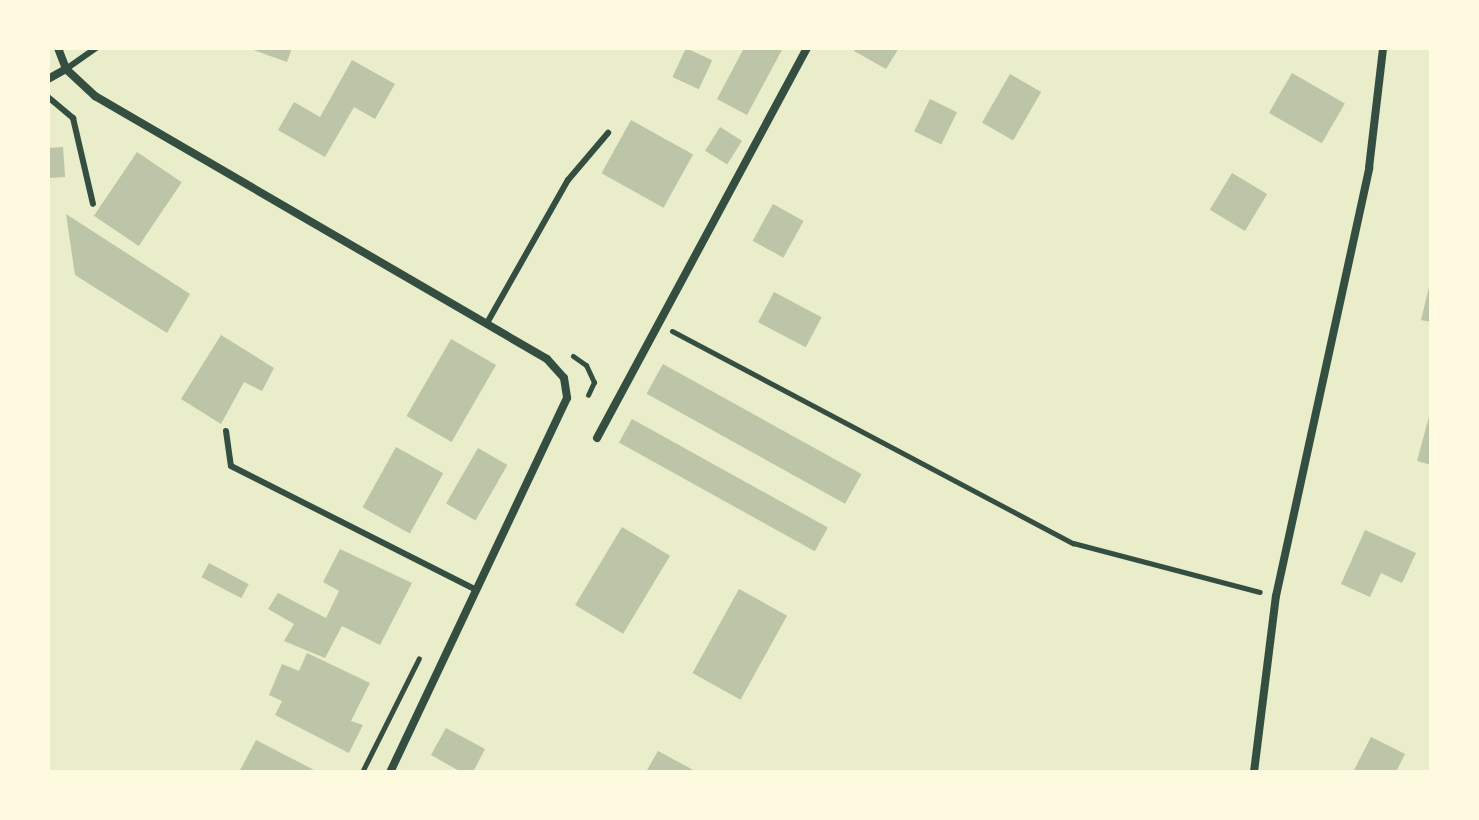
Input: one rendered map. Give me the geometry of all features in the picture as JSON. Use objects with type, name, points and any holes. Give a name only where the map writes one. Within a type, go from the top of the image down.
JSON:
[{"type":"street","points":[[58,48],[66,69],[95,96],[547,359],[564,378],[567,398],[390,772]]},
{"type":"street","points":[[597,438],[807,48]]},
{"type":"street","points":[[1254,772],[1276,596],[1369,168],[1383,48]]},
{"type":"street","points":[[48,79],[66,69]]},
{"type":"lane","points":[[66,69],[96,48]]},
{"type":"lane","points":[[48,97],[73,118],[93,204]]},
{"type":"lane","points":[[487,323],[568,180],[608,133]]},
{"type":"lane","points":[[226,431],[231,466],[476,590]]},
{"type":"path","points":[[657,323],[1073,543],[1276,596]]},
{"type":"path","points":[[362,772],[424,648]]},
{"type":"building","points":[[248,48],[292,48],[287,62]]},
{"type":"building","points":[[686,48],[712,60],[699,89],[672,77]]},
{"type":"building","points":[[744,48],[783,48],[747,115],[717,99]]},
{"type":"building","points":[[856,48],[899,48],[886,69],[854,51]]},
{"type":"building","points":[[352,60],[395,84],[375,119],[354,107],[325,157],[278,130],[294,102],[320,117]]},
{"type":"building","points":[[1292,73],[1345,104],[1322,143],[1269,113]]},
{"type":"building","points":[[1010,74],[1041,92],[1013,140],[982,122]]},
{"type":"building","points":[[930,99],[957,112],[941,145],[914,131]]},
{"type":"building","points":[[631,120],[693,154],[664,208],[601,173]]},
{"type":"building","points":[[720,127],[742,141],[727,165],[705,151]]},
{"type":"building","points":[[63,147],[65,177],[50,178],[48,148]]},
{"type":"building","points":[[137,152],[182,182],[139,246],[94,216]]},
{"type":"building","points":[[1232,173],[1267,194],[1245,231],[1210,210]]},
{"type":"building","points":[[773,204],[804,221],[783,258],[753,241]]},
{"type":"building","points":[[66,214],[190,294],[167,333],[75,275]]},
{"type":"building","points":[[1431,283],[1431,322],[1421,320]]},
{"type":"building","points":[[774,292],[822,317],[806,347],[758,322]]},
{"type":"building","points":[[221,335],[274,368],[262,391],[244,382],[221,424],[181,399]]},
{"type":"building","points":[[451,339],[496,365],[452,442],[406,416]]},
{"type":"building","points":[[663,364],[862,474],[845,504],[647,394]]},
{"type":"building","points":[[1431,413],[1431,465],[1417,461]]},
{"type":"building","points":[[632,419],[828,528],[815,551],[619,443]]},
{"type":"building","points":[[396,447],[443,473],[410,534],[363,507]]},
{"type":"building","points":[[478,448],[507,465],[475,520],[446,503]]},
{"type":"building","points":[[622,527],[670,556],[623,634],[575,605]]},
{"type":"building","points":[[1365,530],[1416,553],[1402,583],[1381,573],[1370,597],[1341,584]]},
{"type":"building","points":[[340,549],[412,583],[380,645],[342,626],[325,658],[284,641],[294,624],[268,609],[278,593],[326,618],[339,591],[323,582]]},
{"type":"building","points":[[209,563],[249,584],[241,598],[201,577]]},
{"type":"building","points":[[739,589],[787,616],[741,700],[692,673]]},
{"type":"building","points":[[307,653],[370,683],[351,721],[363,725],[349,753],[275,715],[282,701],[269,695],[282,664],[299,671]]},
{"type":"building","points":[[446,728],[485,749],[473,772],[461,772],[431,755]]},
{"type":"building","points":[[1371,737],[1405,754],[1396,772],[1353,772]]},
{"type":"building","points":[[256,740],[314,770],[313,772],[239,772]]},
{"type":"building","points":[[658,751],[697,772],[646,772]]}]
